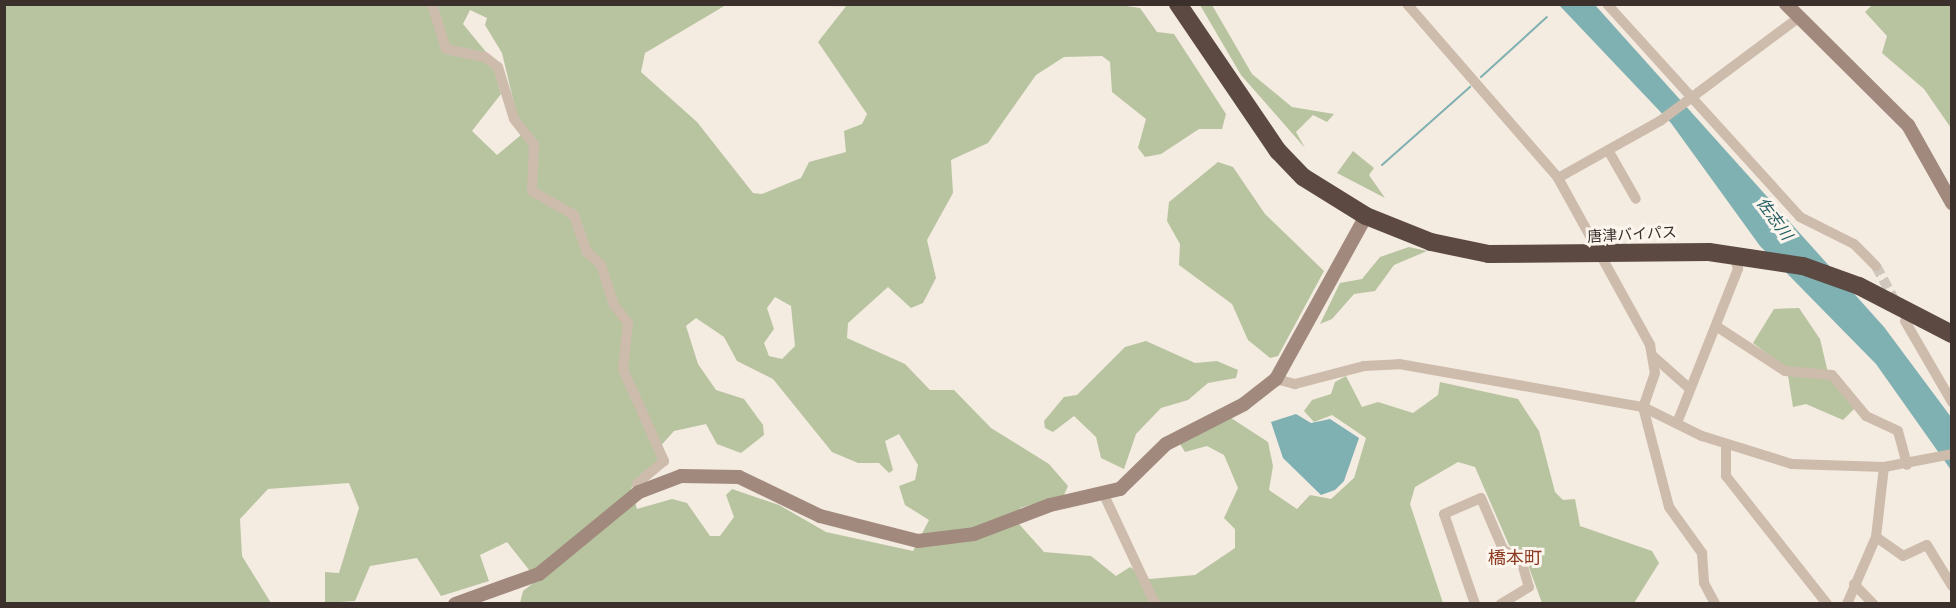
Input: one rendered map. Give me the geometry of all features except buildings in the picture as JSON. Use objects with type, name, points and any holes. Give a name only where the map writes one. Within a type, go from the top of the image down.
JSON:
[{"type":"highway","name":"唐津バイパス","points":[[1178,4],[1257,125],[1314,183],[1366,216],[1431,242],[1489,254],[1740,254],[1859,286],[1952,334]]},
{"type":"highway","name":"唐津バイパス","points":[[1191,4],[1245,96],[1314,183]]},
{"type":"street","points":[[432,4],[446,49],[485,57],[498,67],[514,119],[534,145],[532,191],[574,215],[587,252],[601,265],[614,305],[628,323],[623,369],[664,461],[637,484],[639,492]]},
{"type":"street","points":[[1407,4],[1557,178],[1602,255],[1654,357],[1689,388]]},
{"type":"street","points":[[1607,4],[1689,100],[1800,217],[1854,244],[1876,266]]},
{"type":"street","points":[[1557,178],[1660,121],[1689,100],[1791,8],[1908,125],[1952,203]]},
{"type":"street","points":[[1608,150],[1636,199]]},
{"type":"street","points":[[454,603],[539,574],[639,492],[681,476],[739,477],[820,516],[918,541],[974,534],[1076,496],[1104,495],[1131,484],[1187,430],[1244,404],[1276,379],[1366,216]]},
{"type":"street","points":[[1677,423],[1689,388],[1716,326],[1737,269],[1740,254]]},
{"type":"street","points":[[1905,321],[1952,402]]},
{"type":"street","points":[[1716,326],[1785,371],[1832,375],[1866,416],[1898,431],[1907,465]]},
{"type":"street","points":[[1654,357],[1644,407],[1669,507],[1700,548],[1707,596],[1714,603]]},
{"type":"street","points":[[1276,379],[1294,384],[1364,366],[1399,364],[1644,407],[1726,445],[1792,464],[1884,467],[1907,465],[1952,454]]},
{"type":"street","points":[[1726,445],[1723,467],[1732,485],[1793,554],[1827,603]]},
{"type":"street","points":[[1847,603],[1875,537],[1884,467]]},
{"type":"street","points":[[1104,495],[1155,603]]},
{"type":"street","points":[[1475,603],[1444,514],[1481,498],[1503,549],[1522,563],[1529,587],[1501,603]]},
{"type":"street","points":[[1875,537],[1903,555],[1927,545],[1952,586]]},
{"type":"street","points":[[1854,584],[1873,603]]},
{"type":"green space","points":[[1113,4],[1140,8],[1157,32],[1174,34],[1226,114],[1222,129],[1199,129],[1161,154],[1145,157],[1138,148],[1146,119],[1112,92],[1110,62],[1102,56],[1064,57],[1036,75],[988,143],[951,160],[953,193],[927,240],[936,278],[923,303],[911,308],[888,287],[848,323],[847,338],[905,364],[930,390],[954,390],[991,428],[1049,464],[1068,486],[1064,495],[1020,508],[1019,524],[1044,552],[1091,556],[1116,576],[1130,567],[1149,579],[1195,575],[1235,548],[1235,529],[1224,518],[1238,488],[1224,455],[1207,446],[1185,452],[1180,444],[1231,418],[1268,442],[1273,466],[1269,490],[1297,509],[1310,495],[1331,499],[1354,478],[1366,438],[1332,415],[1314,422],[1304,411],[1312,400],[1331,394],[1335,382],[1346,376],[1362,407],[1378,402],[1413,413],[1438,395],[1440,382],[1518,399],[1539,431],[1555,492],[1563,500],[1575,499],[1580,526],[1652,551],[1659,563],[1634,603],[1542,603],[1527,562],[1509,545],[1475,467],[1458,462],[1415,487],[1410,504],[1443,603],[520,603],[523,591],[537,580],[507,542],[480,555],[489,581],[441,596],[417,558],[370,566],[355,601],[325,603],[325,572],[339,573],[359,508],[349,483],[268,489],[240,519],[242,556],[271,603],[5,603],[4,5],[726,5],[645,53],[641,72],[697,122],[753,193],[762,194],[801,178],[809,162],[846,152],[844,131],[862,124],[867,114],[818,42],[847,5]],"holes":[[[470,10],[487,18],[485,25],[502,53],[517,116],[527,130],[497,155],[472,131],[501,94],[491,58],[463,24]],[[775,297],[791,306],[795,346],[782,359],[769,356],[764,343],[774,329],[767,308]],[[696,318],[724,337],[737,361],[773,379],[832,452],[858,463],[879,463],[889,473],[893,470],[885,441],[899,434],[918,465],[915,480],[899,486],[905,505],[929,520],[913,551],[826,532],[779,505],[732,489],[726,495],[734,517],[720,536],[710,536],[687,503],[672,499],[637,509],[631,488],[660,468],[656,451],[674,431],[706,424],[717,444],[741,453],[764,435],[763,425],[744,399],[716,390],[698,364],[686,326]]]},
{"type":"green space","points":[[1200,5],[1212,5],[1252,74],[1292,107],[1334,114],[1327,122],[1313,115],[1296,132],[1305,148],[1241,75]]},
{"type":"green space","points":[[1872,5],[1951,5],[1951,128],[1924,89],[1882,53],[1887,36],[1865,12]]},
{"type":"green space","points":[[1353,151],[1374,168],[1369,175],[1385,198],[1337,173]]},
{"type":"green space","points":[[1218,162],[1233,167],[1265,214],[1324,271],[1278,356],[1270,358],[1248,340],[1232,304],[1179,265],[1180,244],[1167,221],[1169,202]]},
{"type":"green space","points":[[1409,247],[1427,251],[1394,265],[1375,291],[1354,294],[1332,319],[1320,324],[1340,283],[1362,279],[1380,257]]},
{"type":"green space","points":[[1799,308],[1820,339],[1829,377],[1856,407],[1843,420],[1806,404],[1793,407],[1787,369],[1753,343],[1774,309]]},
{"type":"green space","points":[[1146,341],[1195,363],[1217,361],[1238,370],[1236,378],[1208,383],[1188,400],[1161,408],[1136,434],[1124,469],[1101,458],[1096,437],[1074,416],[1053,432],[1045,428],[1044,421],[1064,397],[1077,395],[1125,347]]},
{"type":"water","name":"佐志川","points":[[1559,5],[1595,5],[1884,327],[1951,417],[1951,470],[1876,364],[1760,246],[1671,123]]},
{"type":"water","points":[[1296,414],[1311,423],[1330,419],[1359,438],[1344,481],[1335,490],[1321,495],[1283,458],[1271,422]]},
{"type":"waterway","points":[[1481,77],[1547,17]]},
{"type":"waterway","points":[[1382,165],[1470,87]]},
{"type":"tunnel","points":[[1876,266],[1896,303]]},
{"type":"district","name":"橋本町","points":[[1515,558]]}]
